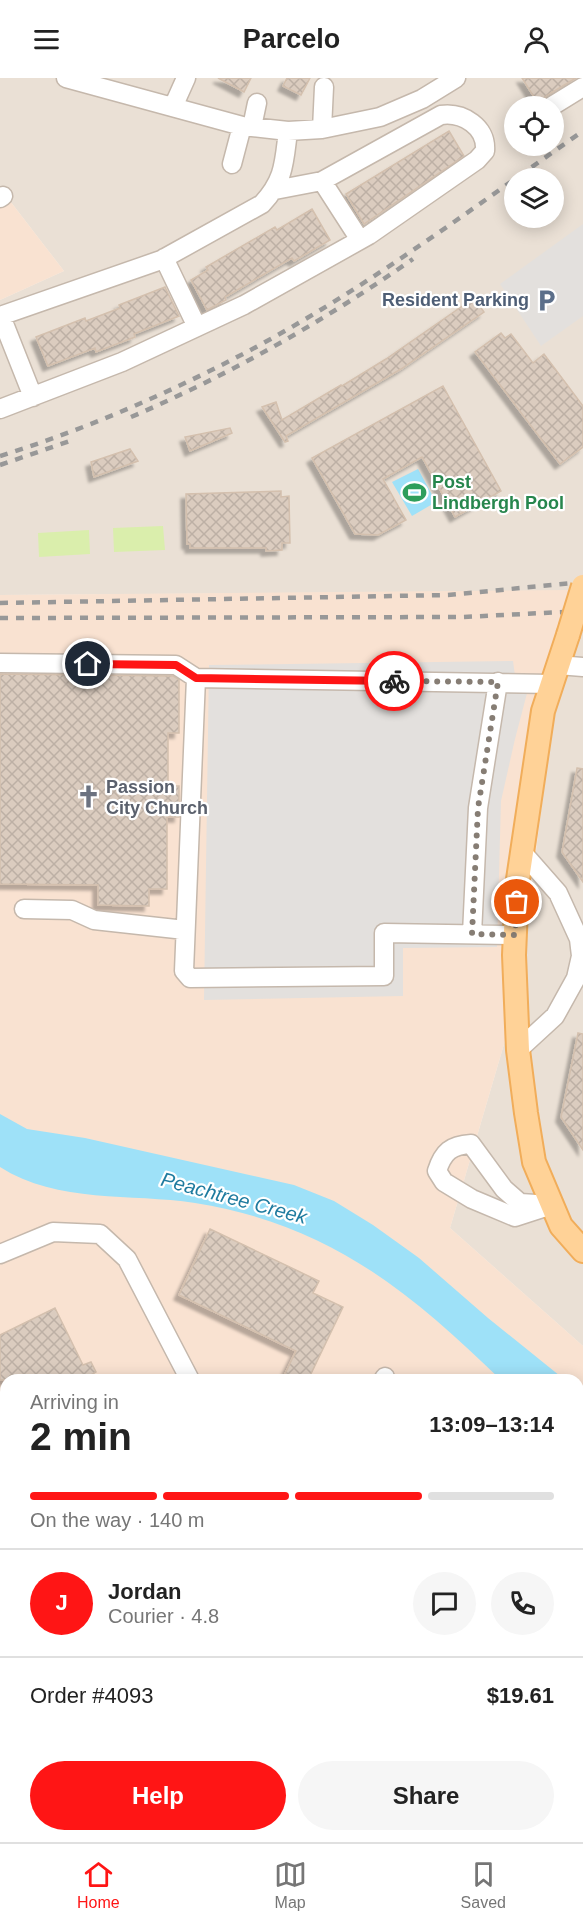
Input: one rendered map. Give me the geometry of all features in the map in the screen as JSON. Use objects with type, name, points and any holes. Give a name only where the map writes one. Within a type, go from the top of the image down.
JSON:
[{"type":"main road","points":[[583,586],[543,711],[517,886],[514,955],[518,1050],[534,1162],[561,1226],[583,1251]]},
{"type":"street","points":[[66,78],[247,126],[288,131],[322,129],[380,117],[422,99],[456,78]]},
{"type":"street","points":[[172,107],[186,78]]},
{"type":"street","points":[[322,129],[324,87]]},
{"type":"street","points":[[564,99],[583,87]]},
{"type":"street","points":[[232,164],[257,103]]},
{"type":"street","points":[[0,409],[122,362],[244,305],[360,240],[477,160],[485,152],[486,142],[482,133],[464,117],[451,114],[441,115],[322,181],[275,190]]},
{"type":"street","points":[[33,396],[1,316],[164,258],[262,204],[275,190],[280,178],[288,131]]},
{"type":"street","points":[[322,181],[360,240]]},
{"type":"street","points":[[164,258],[197,327]]},
{"type":"street","points":[[0,663],[176,665],[196,678],[498,682],[555,674],[583,667]]},
{"type":"street","points":[[196,678],[184,971],[190,978],[384,976],[384,933],[515,935]]},
{"type":"street","points":[[472,934],[478,808],[498,682]]},
{"type":"street","points":[[518,1050],[555,1016],[576,978],[582,950],[558,892],[522,852]]},
{"type":"street","points":[[24,909],[72,910],[94,920],[185,930]]},
{"type":"street","points":[[471,1144],[504,1189],[520,1203],[552,1205],[515,1217],[472,1199],[444,1182],[437,1170],[441,1157],[457,1145],[471,1144]]},
{"type":"street","points":[[0,1254],[53,1232],[100,1234],[127,1259],[187,1374]]},
{"type":"shaded area","points":[[0,78],[583,78],[583,1346],[450,1228],[517,1000],[569,591],[0,595],[0,300],[64,271],[0,188]]},
{"type":"shaded area","points":[[0,188],[64,271],[0,300]]},
{"type":"shaded area","name":"Resident Parking","points":[[583,224],[583,316],[541,346],[500,284]]},
{"type":"shaded area","points":[[583,587],[569,591],[517,1000],[450,1228],[583,1346],[583,1374],[0,1374],[0,595],[569,590]]},
{"type":"shaded area","points":[[513,661],[515,676],[531,678],[501,801],[497,947],[403,948],[403,996],[204,1000],[209,665]]},
{"type":"green space","points":[[163,526],[165,550],[114,552],[113,528]]},
{"type":"green space","points":[[89,530],[90,554],[39,557],[38,533]]},
{"type":"water","name":"Post Lindbergh Pool","points":[[418,469],[436,502],[412,516],[392,482]]},
{"type":"water","name":"Peachtree Creek","points":[[0,1114],[27,1129],[85,1138],[294,1185],[334,1201],[373,1225],[419,1258],[558,1374],[495,1374],[433,1317],[398,1290],[363,1266],[326,1245],[286,1227],[243,1213],[195,1203],[95,1195],[46,1187],[22,1179],[0,1167]]},
{"type":"building","points":[[218,78],[251,78],[244,92]]},
{"type":"building","points":[[287,78],[310,78],[301,95],[283,86]]},
{"type":"building","points":[[522,78],[576,78],[546,96],[533,96]]},
{"type":"building","points":[[449,131],[464,156],[364,224],[346,194]]},
{"type":"building","points":[[312,209],[330,240],[294,261],[292,258],[207,310],[191,280],[208,270],[206,267],[275,227],[277,230]]},
{"type":"building","points":[[165,287],[179,316],[96,352],[95,348],[48,366],[36,337],[85,318],[86,321],[120,308],[119,305]]},
{"type":"building","points":[[474,298],[484,312],[401,369],[286,436],[288,441],[285,442],[262,407],[276,402],[282,420],[386,359]]},
{"type":"building","points":[[501,333],[505,338],[511,334],[533,363],[544,354],[583,406],[583,447],[560,464],[475,352]]},
{"type":"building","points":[[443,386],[501,491],[455,517],[422,457],[383,479],[406,520],[378,535],[355,534],[312,458]]},
{"type":"building","points":[[230,428],[232,433],[190,451],[185,437]]},
{"type":"building","points":[[130,449],[138,461],[94,477],[91,462]]},
{"type":"building","points":[[281,491],[281,497],[289,496],[290,543],[282,543],[282,550],[190,548],[190,544],[187,544],[186,494]]},
{"type":"building","name":"Passion City Church","points":[[0,674],[173,676],[179,680],[179,733],[168,733],[168,786],[179,786],[179,817],[167,817],[167,889],[149,889],[149,906],[98,905],[98,885],[0,884]]},
{"type":"building","points":[[577,768],[583,769],[583,882],[562,852]]},
{"type":"building","points":[[578,1033],[583,1034],[583,1150],[561,1117]]},
{"type":"building","points":[[210,1229],[319,1281],[313,1293],[343,1307],[311,1374],[285,1374],[296,1351],[179,1295]]},
{"type":"building","points":[[55,1308],[83,1365],[91,1362],[96,1372],[92,1374],[0,1374],[0,1335]]},
{"type":"railway","points":[[0,456],[132,407],[258,346],[383,270],[583,131]]},
{"type":"railway","points":[[131,417],[205,383],[276,345],[345,304],[413,259]]},
{"type":"railway","points":[[0,465],[70,441]]},
{"type":"railway","points":[[0,603],[448,595],[583,582]]},
{"type":"railway","points":[[0,618],[463,617],[583,611]]},
{"type":"way so far","points":[[394,681],[498,682],[478,808],[472,934],[515,935],[517,902]]},
{"type":"place","name":"Resident Parking","points":[[547,300]]},
{"type":"place","name":"Post Lindbergh Pool","points":[[414,492]]},
{"type":"place","name":"Passion City Church","points":[[88,797]]},
{"type":"route","points":[[88,664],[176,665],[196,678],[394,681]]}]
